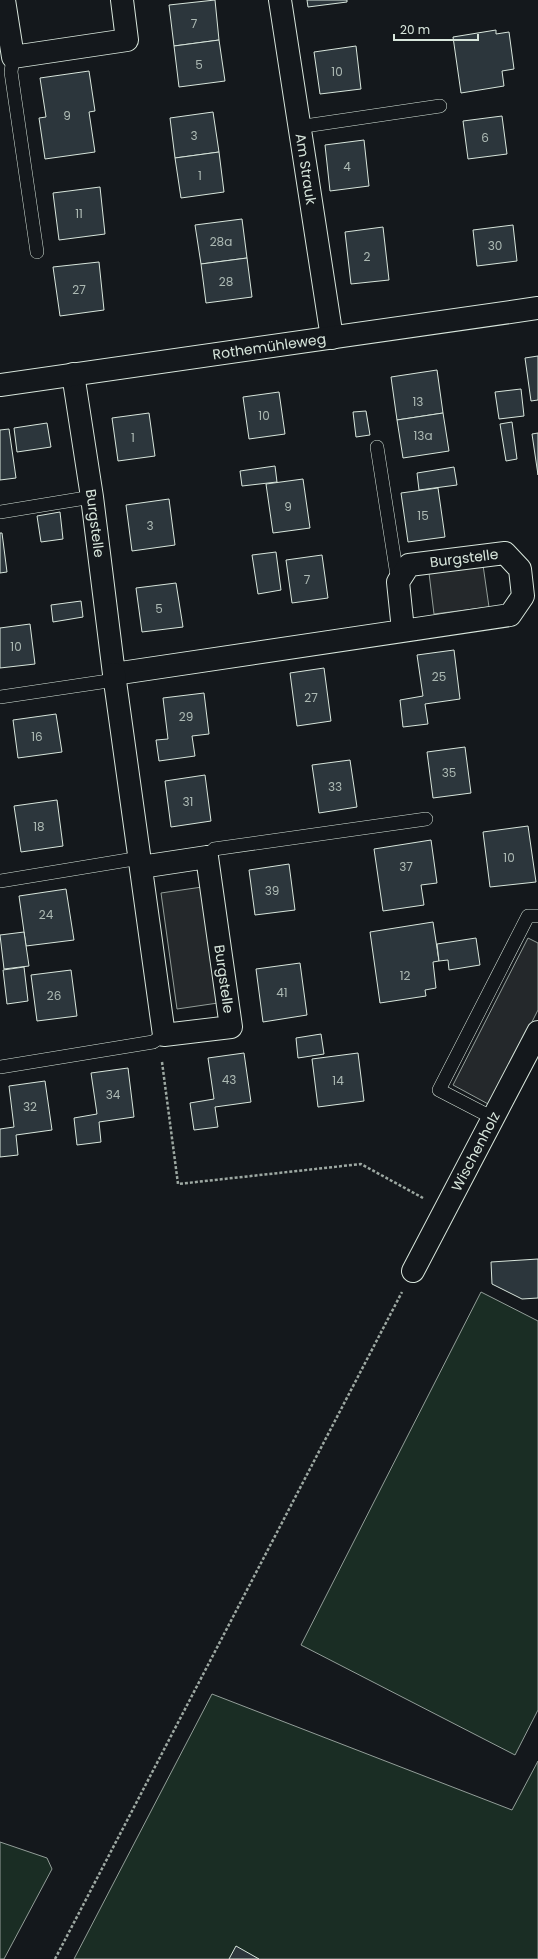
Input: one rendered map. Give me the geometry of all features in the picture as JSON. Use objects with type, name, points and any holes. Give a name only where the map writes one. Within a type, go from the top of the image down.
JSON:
[{"type":"street","points":[[4,0],[13,57],[127,40],[122,0]]},
{"type":"street","name":"Am Strauk","points":[[280,0],[298,127],[332,338]]},
{"type":"street","name":"Rothemühleweg","points":[[0,385],[538,308]]},
{"type":"street","name":"Burgstelle","points":[[73,374],[92,497],[164,1035],[231,1027],[206,857]]},
{"type":"street","name":"Burgstelle","points":[[115,677],[403,630],[510,615],[523,596],[520,569],[505,553],[409,565],[398,582]]},
{"type":"street","points":[[398,582],[403,630]]},
{"type":"street","points":[[140,863],[206,857]]},
{"type":"street","name":"Wischenholz","points":[[413,1270],[538,1032]]},
{"type":"lane","points":[[13,57],[11,72],[37,252]]},
{"type":"lane","points":[[298,127],[440,106]]},
{"type":"lane","points":[[377,447],[398,582]]},
{"type":"lane","points":[[0,512],[92,497]]},
{"type":"lane","points":[[0,697],[115,677]]},
{"type":"lane","points":[[206,857],[214,849],[426,819]]},
{"type":"lane","points":[[0,881],[140,863]]},
{"type":"lane","points":[[493,1118],[439,1090],[528,916],[538,916]]},
{"type":"lane","points":[[0,1067],[154,1042],[164,1035]]},
{"type":"path","points":[[164,1035],[161,1051],[178,1184],[361,1164],[445,1210]]},
{"type":"path","points":[[55,1959],[413,1270]]},
{"type":"green space","points":[[481,1292],[538,1321],[538,1710],[515,1755],[301,1645]]},
{"type":"green space","points":[[212,1694],[512,1810],[538,1761],[538,1959],[74,1959]]},
{"type":"green space","points":[[0,1842],[47,1858],[52,1869],[4,1959],[0,1959]]},
{"type":"shaded area","points":[[483,565],[489,607],[434,614],[429,573]]},
{"type":"shaded area","points":[[202,887],[218,1003],[177,1009],[161,893]]},
{"type":"shaded area","points":[[528,938],[538,943],[538,1010],[490,1105],[453,1085]]},
{"type":"building","points":[[215,0],[219,40],[174,46],[169,5]]},
{"type":"building","points":[[307,0],[347,0],[347,2],[308,7]]},
{"type":"building","points":[[496,30],[496,34],[509,32],[514,69],[502,71],[504,86],[461,93],[453,37]]},
{"type":"building","points":[[219,40],[225,81],[179,87],[174,46]]},
{"type":"building","points":[[356,46],[361,89],[320,94],[314,52]]},
{"type":"building","points":[[89,71],[95,111],[89,112],[95,152],[45,159],[39,118],[46,117],[40,78]]},
{"type":"building","points":[[213,112],[219,152],[175,158],[170,118]]},
{"type":"building","points":[[502,116],[507,154],[468,159],[463,121]]},
{"type":"building","points":[[364,140],[369,186],[330,191],[325,145]]},
{"type":"building","points":[[219,152],[224,192],[181,198],[175,158]]},
{"type":"building","points":[[100,187],[105,234],[59,240],[53,193]]},
{"type":"building","points":[[242,219],[247,258],[201,264],[195,225]]},
{"type":"building","points":[[513,225],[517,261],[477,266],[473,230]]},
{"type":"building","points":[[383,227],[389,280],[351,284],[345,232]]},
{"type":"building","points":[[247,258],[252,297],[206,303],[201,264]]},
{"type":"building","points":[[99,262],[104,310],[60,316],[53,267]]},
{"type":"building","points":[[538,356],[538,400],[531,401],[525,358]]},
{"type":"building","points":[[437,370],[443,413],[397,420],[391,377]]},
{"type":"building","points":[[521,389],[524,416],[499,419],[495,392]]},
{"type":"building","points":[[279,392],[285,434],[249,439],[243,397]]},
{"type":"building","points":[[366,411],[370,435],[356,437],[353,412]]},
{"type":"building","points":[[149,413],[155,456],[118,461],[112,418]]},
{"type":"building","points":[[443,413],[449,451],[403,458],[397,420]]},
{"type":"building","points":[[512,422],[517,459],[506,461],[500,424]]},
{"type":"building","points":[[47,423],[51,447],[17,452],[14,428]]},
{"type":"building","points":[[9,429],[16,478],[0,480],[0,430]]},
{"type":"building","points":[[538,433],[538,475],[532,434]]},
{"type":"building","points":[[275,466],[277,482],[242,486],[240,471]]},
{"type":"building","points":[[454,467],[457,485],[419,490],[417,473]]},
{"type":"building","points":[[303,479],[310,528],[273,533],[266,484]]},
{"type":"building","points":[[438,488],[445,537],[408,542],[401,493]]},
{"type":"building","points":[[169,499],[175,545],[132,551],[126,505]]},
{"type":"building","points":[[60,512],[63,539],[41,542],[37,516]]},
{"type":"building","points":[[0,533],[2,533],[7,572],[0,573]]},
{"type":"building","points":[[276,552],[281,590],[258,594],[252,555]]},
{"type":"building","points":[[322,555],[328,598],[292,603],[286,560]]},
{"type":"building","points":[[176,583],[183,627],[142,632],[136,588]]},
{"type":"building","points":[[81,601],[83,617],[53,622],[51,605]]},
{"type":"building","points":[[30,624],[35,664],[0,668],[0,628]]},
{"type":"building","points":[[454,650],[460,699],[425,704],[428,724],[403,727],[400,700],[423,696],[417,655]]},
{"type":"building","points":[[324,668],[331,721],[297,726],[290,673]]},
{"type":"building","points":[[204,693],[209,734],[192,736],[195,756],[159,761],[156,740],[168,739],[163,698]]},
{"type":"building","points":[[56,714],[62,752],[18,758],[13,720]]},
{"type":"building","points":[[465,747],[471,793],[433,798],[427,752]]},
{"type":"building","points":[[350,760],[357,807],[319,813],[312,765]]},
{"type":"building","points":[[205,775],[211,821],[171,827],[165,781]]},
{"type":"building","points":[[57,800],[63,846],[21,852],[14,806]]},
{"type":"building","points":[[528,826],[536,882],[490,887],[483,832]]},
{"type":"building","points":[[431,840],[437,883],[421,885],[424,905],[383,911],[374,849]]},
{"type":"building","points":[[289,864],[295,910],[255,915],[249,870]]},
{"type":"building","points":[[66,889],[74,940],[26,946],[19,896]]},
{"type":"building","points":[[433,922],[439,961],[433,962],[436,988],[425,990],[426,996],[380,1003],[370,932]]},
{"type":"building","points":[[24,932],[29,966],[4,969],[0,935]]},
{"type":"building","points":[[476,938],[480,965],[449,970],[448,960],[439,961],[437,944]]},
{"type":"building","points":[[300,963],[307,1015],[263,1022],[256,969]]},
{"type":"building","points":[[24,967],[28,1001],[7,1004],[3,970]]},
{"type":"building","points":[[71,970],[77,1016],[37,1021],[31,975]]},
{"type":"building","points":[[321,1034],[324,1054],[298,1058],[296,1038]]},
{"type":"building","points":[[244,1053],[251,1102],[215,1107],[218,1127],[194,1130],[190,1103],[214,1099],[208,1058]]},
{"type":"building","points":[[358,1053],[364,1101],[318,1107],[312,1059]]},
{"type":"building","points":[[128,1068],[134,1117],[99,1122],[101,1142],[77,1145],[74,1118],[97,1114],[91,1073]]},
{"type":"building","points":[[45,1081],[52,1130],[16,1135],[18,1155],[0,1157],[0,1129],[14,1127],[9,1086]]},
{"type":"building","points":[[538,1259],[538,1298],[522,1299],[492,1284],[491,1262]]},
{"type":"building","points":[[236,1946],[259,1959],[229,1959]]}]
